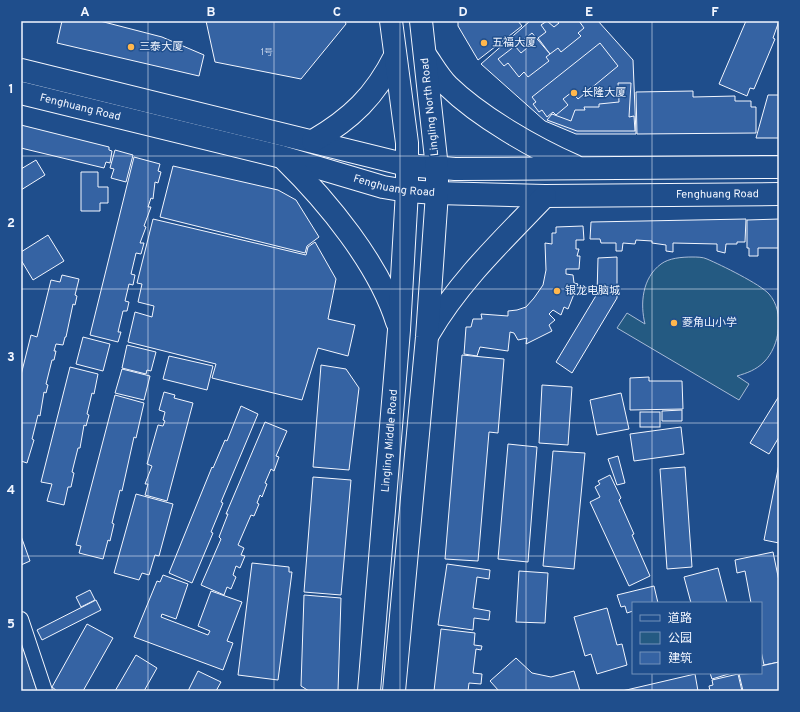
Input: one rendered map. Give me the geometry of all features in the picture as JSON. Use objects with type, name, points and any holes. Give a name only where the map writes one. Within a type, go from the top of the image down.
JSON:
[{"type":"main road","points":[[391,21],[407,142],[407,191]]},
{"type":"main road","name":"Lingling North Road","points":[[420,21],[437,168],[437,193]]},
{"type":"main road","points":[[425,54],[448,85],[462,97],[531,144],[580,168]]},
{"type":"main road","points":[[313,141],[329,132],[360,107],[385,76],[395,56]]},
{"type":"main road","name":"Fenghuang Road","points":[[21,70],[407,165],[437,168],[779,167]]},
{"type":"main road","name":"Fenghuang Road","points":[[21,93],[282,157],[383,187],[407,191],[546,196],[779,194]]},
{"type":"main road","points":[[282,157],[317,193],[362,254],[385,291],[399,330]]},
{"type":"main road","name":"Lingling Middle Road","points":[[369,691],[399,330],[407,191]]},
{"type":"main road","points":[[394,691],[427,338],[437,193]]},
{"type":"main road","points":[[427,338],[449,301],[462,284],[546,196]]},
{"type":"street","points":[[21,619],[45,691]]},
{"type":"green space","points":[[702,257],[707,259],[749,280],[769,294],[774,301],[777,310],[779,319],[777,338],[774,347],[761,365],[751,371],[737,376],[749,384],[739,400],[617,328],[627,313],[645,324],[643,316],[643,300],[646,284],[650,276],[661,264],[668,260]]},
{"type":"shaded area","points":[[21,641],[37,691],[21,691]]},
{"type":"building","name":"三泰大厦","points":[[62,21],[100,21],[162,37],[204,55],[199,76],[57,43]]},
{"type":"building","points":[[206,21],[345,21],[346,24],[301,79],[215,62]]},
{"type":"building","name":"五福大厦","points":[[458,21],[518,21],[522,26],[478,60],[458,26]]},
{"type":"building","name":"长隆大厦","points":[[530,21],[598,21],[633,60],[636,134],[576,134],[545,121],[481,64]]},
{"type":"building","points":[[547,21],[554,27],[559,23],[557,21],[579,21],[584,28],[578,33],[581,36],[561,52],[558,48],[550,54],[538,38],[546,32],[541,25]]},
{"type":"building","points":[[746,21],[779,21],[773,38],[775,39],[754,89],[750,88],[747,96],[719,84]]},
{"type":"building","points":[[532,33],[550,54],[546,57],[549,61],[528,77],[524,72],[519,77],[508,63],[504,66],[498,59],[515,46],[521,53],[527,48],[522,41]]},
{"type":"building","points":[[600,43],[618,66],[578,99],[572,92],[563,99],[568,105],[556,115],[553,112],[547,117],[542,110],[539,112],[533,104],[536,102],[532,97]]},
{"type":"building","points":[[618,83],[631,83],[629,117],[634,116],[635,131],[577,131],[547,120],[552,114],[571,121],[575,110],[585,110],[584,107],[599,107],[599,104],[619,102]]},
{"type":"building","points":[[693,91],[693,97],[735,96],[735,101],[751,101],[751,107],[756,107],[756,133],[637,134],[636,92]]},
{"type":"building","points":[[768,95],[779,95],[779,138],[756,138]]},
{"type":"building","points":[[21,125],[109,147],[109,150],[112,151],[110,163],[106,162],[104,168],[21,148]]},
{"type":"building","points":[[115,150],[133,155],[126,182],[111,178],[114,169],[110,168]]},
{"type":"building","points":[[134,157],[160,164],[158,171],[161,172],[158,183],[155,182],[153,199],[151,198],[148,207],[151,207],[140,243],[144,243],[141,254],[136,253],[131,274],[135,275],[133,285],[129,284],[125,301],[129,302],[127,311],[123,311],[118,332],[121,332],[118,342],[90,335]]},
{"type":"building","points":[[36,160],[45,175],[21,190],[21,169]]},
{"type":"building","points":[[173,166],[278,190],[296,200],[319,237],[307,246],[305,253],[160,217]]},
{"type":"building","points":[[81,172],[98,172],[98,187],[108,187],[108,203],[100,203],[100,211],[81,211]]},
{"type":"building","points":[[153,219],[306,255],[308,247],[315,242],[336,279],[328,319],[355,325],[348,356],[318,348],[302,400],[212,378],[216,364],[128,342],[135,312],[152,317],[154,306],[138,302],[142,284],[137,283]]},
{"type":"building","points":[[746,219],[745,242],[726,244],[725,253],[717,251],[717,244],[673,243],[673,252],[666,251],[666,245],[652,243],[652,241],[636,240],[635,244],[623,243],[622,251],[616,251],[616,243],[601,243],[600,239],[590,239],[591,222]]},
{"type":"building","points":[[779,219],[779,248],[758,248],[758,256],[749,256],[749,248],[747,248],[747,220]]},
{"type":"building","name":"银龙电脑城","points":[[583,226],[584,240],[576,240],[576,249],[579,249],[577,256],[580,256],[579,269],[566,269],[566,274],[573,275],[574,283],[578,284],[568,309],[564,307],[561,315],[553,310],[549,314],[555,320],[549,325],[552,331],[526,344],[527,338],[518,340],[514,333],[510,332],[508,351],[480,347],[477,356],[464,354],[466,327],[471,327],[473,319],[482,319],[481,314],[508,316],[508,311],[526,307],[534,298],[543,285],[546,270],[545,243],[552,244],[552,233],[556,233],[556,227]]},
{"type":"building","points":[[48,235],[64,261],[33,280],[21,260],[21,252]]},
{"type":"building","points":[[617,257],[617,298],[572,373],[556,362],[597,294],[598,258]]},
{"type":"building","points":[[62,275],[79,279],[75,295],[77,296],[75,305],[73,304],[63,345],[56,344],[54,360],[52,360],[46,384],[48,385],[46,393],[44,392],[40,416],[38,415],[32,439],[34,440],[27,463],[21,461],[21,375],[31,335],[37,337],[51,280],[60,282]]},
{"type":"building","points":[[83,337],[110,344],[103,371],[76,364]]},
{"type":"building","points":[[127,345],[156,352],[151,371],[147,370],[146,374],[122,368]]},
{"type":"building","points":[[462,355],[504,359],[498,433],[489,432],[478,561],[445,559]]},
{"type":"building","points":[[169,356],[213,366],[207,390],[163,379]]},
{"type":"building","points":[[321,365],[346,369],[359,388],[349,470],[313,467]]},
{"type":"building","points":[[70,367],[98,374],[94,394],[92,393],[87,414],[89,415],[86,426],[84,425],[80,448],[78,448],[72,472],[74,473],[71,487],[68,487],[64,505],[47,501],[52,484],[41,482]]},
{"type":"building","points":[[122,369],[150,376],[144,400],[115,393]]},
{"type":"building","points":[[649,377],[649,381],[682,381],[683,409],[630,410],[630,378]]},
{"type":"building","points":[[542,385],[572,387],[568,445],[539,443]]},
{"type":"building","points":[[164,392],[175,395],[174,398],[193,403],[167,501],[145,495],[148,484],[145,484],[152,466],[147,464],[158,425],[163,426],[165,421],[163,420],[165,412],[159,410]]},
{"type":"building","points":[[621,393],[629,429],[597,435],[590,400]]},
{"type":"building","points":[[115,395],[144,403],[136,438],[134,437],[122,491],[120,490],[112,523],[114,524],[110,541],[108,540],[103,559],[79,553],[81,546],[76,545]]},
{"type":"building","points":[[779,396],[779,437],[769,454],[750,443]]},
{"type":"building","points":[[241,406],[258,414],[221,502],[223,503],[211,532],[213,533],[192,583],[169,573],[212,467],[213,468],[225,440],[227,441]]},
{"type":"building","points":[[682,410],[682,421],[662,421],[662,411]]},
{"type":"building","points":[[640,412],[660,412],[660,427],[640,427]]},
{"type":"building","points":[[265,422],[287,431],[276,456],[279,457],[274,471],[271,469],[265,483],[267,484],[262,497],[260,495],[257,503],[259,504],[254,516],[251,515],[238,545],[244,548],[241,555],[245,556],[240,568],[236,566],[233,575],[236,577],[231,589],[227,587],[224,595],[201,585],[221,539],[219,537],[228,514],[226,514]]},
{"type":"building","points":[[681,427],[684,454],[634,461],[630,434]]},
{"type":"building","points":[[508,444],[537,447],[528,562],[498,559]]},
{"type":"building","points":[[553,451],[585,453],[574,569],[543,566]]},
{"type":"building","points":[[618,456],[625,483],[617,485],[608,459]]},
{"type":"building","points":[[779,464],[779,543],[764,540]]},
{"type":"building","points":[[685,467],[692,567],[667,569],[660,469]]},
{"type":"building","points":[[610,475],[621,498],[619,500],[634,534],[632,535],[650,576],[629,586],[590,502],[600,497],[595,487],[600,484],[598,481]]},
{"type":"building","points":[[313,477],[351,480],[341,595],[304,592]]},
{"type":"building","points":[[136,494],[173,504],[159,556],[155,555],[149,575],[142,573],[139,580],[114,573]]},
{"type":"building","points":[[21,536],[30,561],[21,565]]},
{"type":"building","points":[[773,552],[779,581],[779,662],[764,665],[762,656],[762,602],[751,602],[745,571],[737,573],[735,560]]},
{"type":"building","points":[[252,563],[289,567],[289,572],[292,572],[278,680],[238,675]]},
{"type":"building","points":[[447,564],[490,570],[489,579],[477,577],[473,608],[490,611],[489,620],[474,618],[473,630],[438,625]]},
{"type":"building","points":[[718,568],[727,602],[691,602],[684,577]]},
{"type":"building","points":[[519,571],[548,573],[545,623],[516,622]]},
{"type":"building","points":[[163,575],[188,584],[176,619],[162,614],[161,617],[208,635],[210,631],[198,626],[211,591],[242,602],[227,641],[233,643],[223,670],[134,637],[157,581],[160,582]]},
{"type":"building","points":[[654,586],[658,602],[632,602],[632,611],[627,613],[625,606],[621,607],[617,595]]},
{"type":"building","points":[[90,590],[95,600],[81,607],[76,597]]},
{"type":"building","points":[[304,595],[341,598],[338,691],[309,691],[301,686]]},
{"type":"building","points":[[96,600],[101,610],[42,640],[37,630]]},
{"type":"building","points":[[607,608],[617,645],[622,644],[627,665],[597,674],[591,654],[585,656],[574,617]]},
{"type":"building","points":[[87,624],[113,638],[83,691],[57,691],[52,687]]},
{"type":"building","points":[[441,629],[475,633],[474,645],[482,646],[481,650],[476,649],[473,673],[482,674],[481,684],[469,683],[468,691],[434,691]]},
{"type":"building","points":[[136,655],[157,668],[144,691],[115,691]]},
{"type":"building","points":[[516,658],[532,673],[551,677],[574,671],[580,691],[499,691],[490,681]]},
{"type":"building","points":[[779,662],[779,691],[743,691],[739,674],[762,674],[762,666]]},
{"type":"building","points":[[198,671],[221,682],[216,691],[188,691]]},
{"type":"building","points":[[695,674],[698,691],[622,691]]},
{"type":"building","points":[[710,674],[729,674],[712,679]]},
{"type":"building","points":[[738,674],[742,691],[710,691],[709,686],[713,685],[712,680]]},
{"type":"place","name":"五福大厦","points":[[484,43]]},
{"type":"place","name":"三泰大厦","points":[[131,47]]},
{"type":"place","name":"长隆大厦","points":[[574,93]]},
{"type":"place","name":"银龙电脑城","points":[[557,291]]},
{"type":"place","name":"菱角山小学","points":[[674,323]]}]
